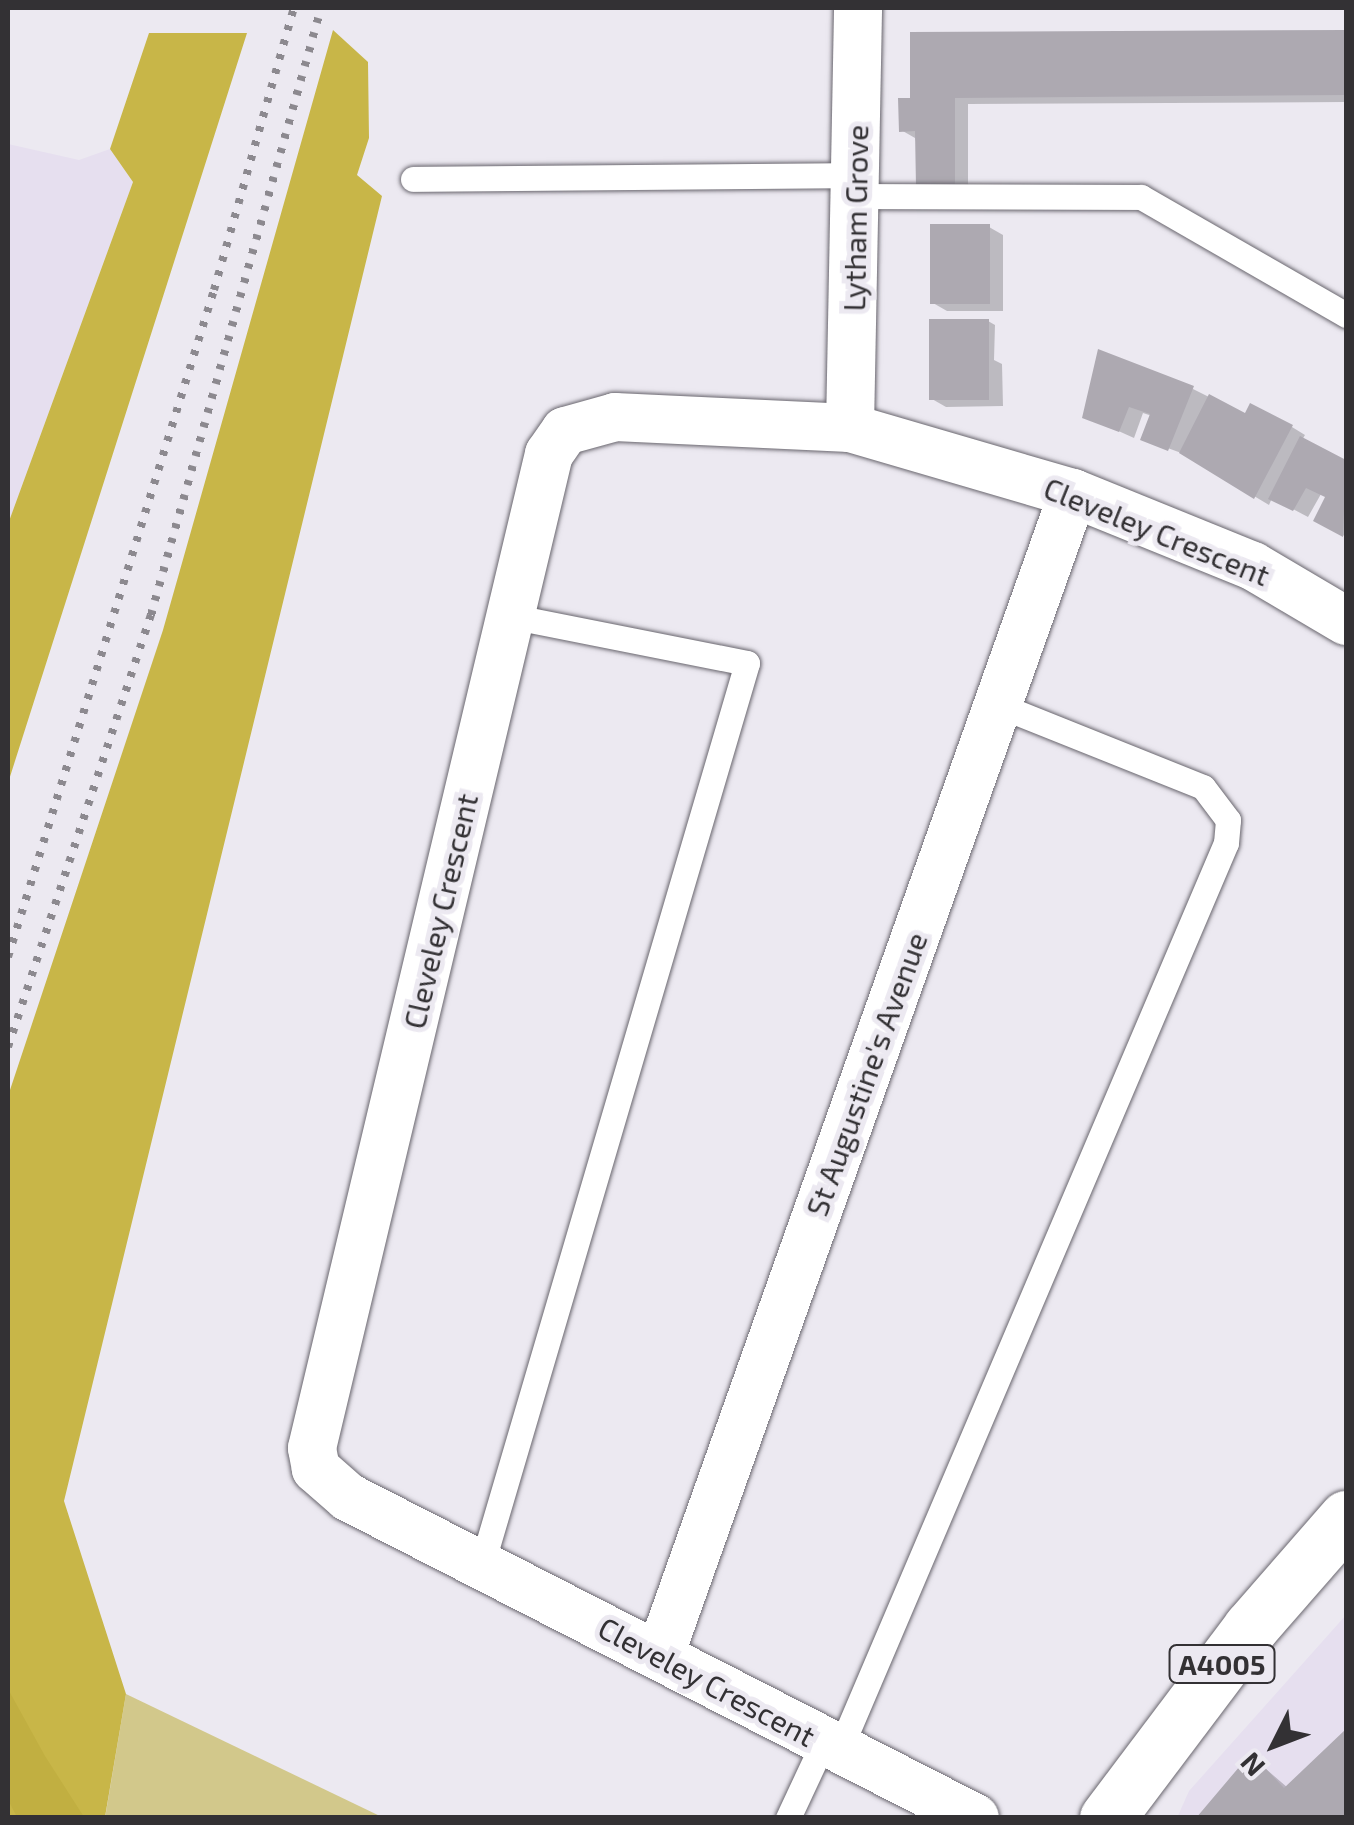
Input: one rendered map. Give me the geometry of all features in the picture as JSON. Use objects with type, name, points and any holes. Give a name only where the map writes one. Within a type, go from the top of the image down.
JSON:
[{"type":"main road","name":"A4005","points":[[1107,1818],[1250,1628],[1346,1518]]},
{"type":"street","name":"Lytham Grove","points":[[850,428],[856,8]]},
{"type":"street","name":"Cleveley Crescent","points":[[975,1818],[331,1486],[316,1469],[312,1448],[549,454],[565,430],[599,420],[668,416],[850,428],[1073,492],[1253,566],[1346,621]]},
{"type":"street","name":"St Augustine's Avenue","points":[[660,1654],[1073,492]]},
{"type":"lane","points":[[413,179],[855,186],[1141,197],[1346,315]]},
{"type":"lane","points":[[482,1564],[747,663],[510,616]]},
{"type":"lane","points":[[788,1818],[831,1747],[1226,844],[1228,820],[1203,786],[998,705]]},
{"type":"shaded area","points":[[333,30],[368,62],[369,138],[357,175],[382,196],[64,1501],[126,1694],[105,1817],[8,1818],[8,1096],[163,630]]},
{"type":"shaded area","points":[[149,33],[247,33],[8,783],[8,524],[133,182],[110,149]]},
{"type":"shaded area","points":[[8,144],[79,160],[110,149],[133,182],[8,524]]},
{"type":"shaded area","points":[[1346,1615],[1346,1817],[1177,1818],[1189,1791]]},
{"type":"shaded area","points":[[8,1689],[84,1817],[17,1817],[8,1800]]},
{"type":"shaded area","points":[[126,1694],[382,1817],[105,1818]]},
{"type":"building","points":[[1346,30],[1346,95],[955,98],[955,186],[916,187],[915,131],[899,132],[898,98],[910,98],[910,32]]},
{"type":"building","points":[[930,224],[990,224],[990,304],[930,304]]},
{"type":"building","points":[[929,319],[989,319],[989,400],[929,400]]},
{"type":"building","points":[[1098,349],[1194,386],[1168,451],[1140,440],[1150,414],[1129,407],[1119,432],[1082,418]]},
{"type":"building","points":[[1209,394],[1245,413],[1250,403],[1293,425],[1254,499],[1179,453]]},
{"type":"building","points":[[1300,436],[1346,460],[1343,537],[1313,521],[1325,497],[1306,488],[1293,511],[1268,499]]},
{"type":"building","points":[[1346,1729],[1346,1818],[1196,1818],[1251,1753],[1284,1788]]},
{"type":"railway","points":[[8,957],[214,290],[294,8]]},
{"type":"railway","points":[[8,1047],[151,615],[321,8]]}]
